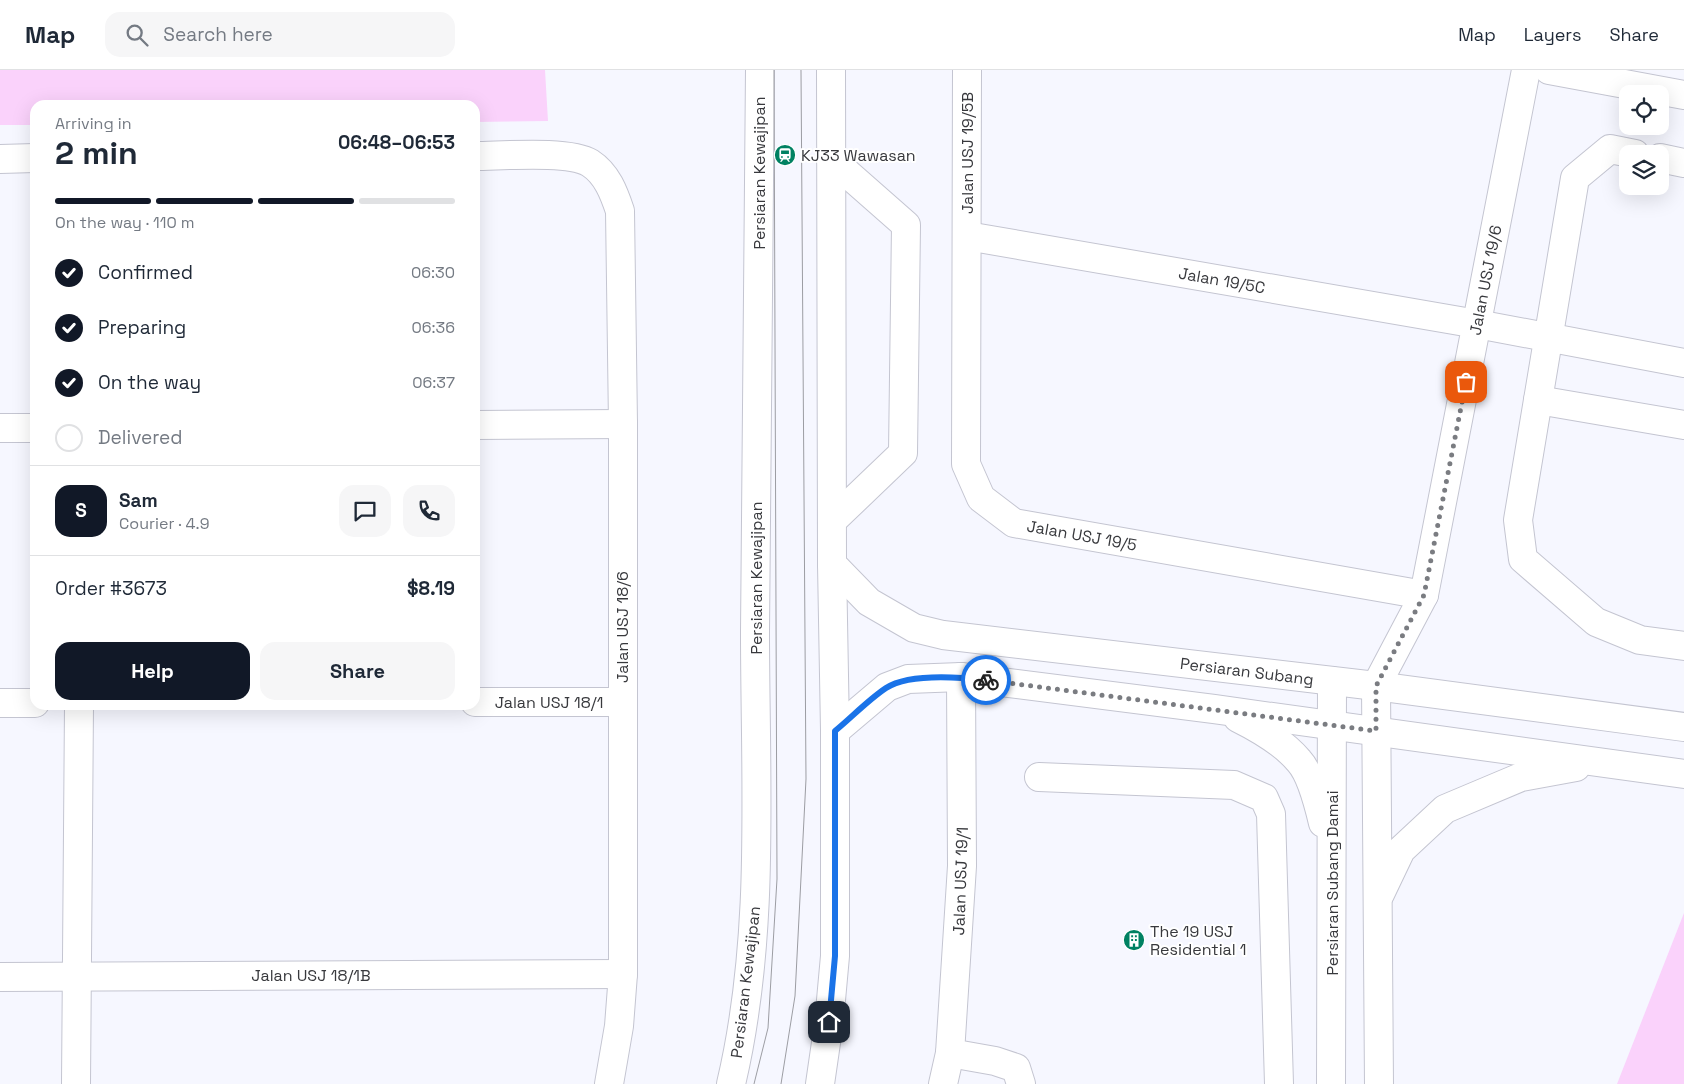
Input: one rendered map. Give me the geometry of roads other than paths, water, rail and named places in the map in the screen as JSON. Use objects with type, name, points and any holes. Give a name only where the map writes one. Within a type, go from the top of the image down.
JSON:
[{"type":"street","name":"Persiaran Kewajipan","points":[[731,1084],[738,1052],[749,973],[758,824],[755,666],[760,70]]},
{"type":"street","points":[[820,1084],[829,1022],[835,956],[831,70]]},
{"type":"street","name":"Jalan USJ 19/5B","points":[[967,70],[967,236]]},
{"type":"street","name":"Jalan USJ 19/6","points":[[1376,686],[1424,595],[1526,70]]},
{"type":"street","points":[[1549,70],[1684,95]]},
{"type":"street","points":[[1619,151],[1610,149],[1575,178],[1518,520],[1523,559],[1596,622],[1640,640],[1684,646]]},
{"type":"street","name":"Jalan USJ 18/6","points":[[480,156],[571,157],[589,162],[602,174],[614,192],[620,211],[622,974],[619,1026],[609,1084]]},
{"type":"street","points":[[0,158],[30,158]]},
{"type":"street","points":[[831,159],[906,225],[903,453],[832,520]]},
{"type":"street","points":[[1669,160],[1684,163]]},
{"type":"street","name":"Jalan 19/5C","points":[[967,236],[1477,324],[1684,363]]},
{"type":"street","name":"Jalan USJ 19/5","points":[[967,236],[966,464],[980,498],[1014,523],[1424,595]]},
{"type":"street","points":[[1538,400],[1684,425]]},
{"type":"street","points":[[480,425],[622,424]]},
{"type":"street","points":[[0,428],[30,428]]},
{"type":"street","name":"Persiaran Subang","points":[[832,564],[870,602],[914,628],[943,635],[1376,686],[1684,727]]},
{"type":"street","points":[[835,731],[887,687],[908,679],[960,677],[1214,709],[1684,774]]},
{"type":"street","name":"Jalan USJ 19/1","points":[[943,1084],[950,1053],[962,866],[960,677]]},
{"type":"street","name":"Persiaran Subang Damai","points":[[1331,1084],[1332,681]]},
{"type":"street","points":[[1376,686],[1379,1084]]},
{"type":"street","name":"Jalan USJ 18/1","points":[[480,702],[622,702]]},
{"type":"street","points":[[0,703],[30,703]]},
{"type":"street","points":[[1214,709],[1238,718],[1261,730],[1301,762],[1318,798],[1332,863]]},
{"type":"street","points":[[76,1084],[79,710]]},
{"type":"street","points":[[1378,899],[1401,850],[1445,809],[1521,777],[1599,762]]},
{"type":"street","points":[[1039,777],[1234,785],[1264,798],[1271,814],[1279,1084]]},
{"type":"street","name":"Jalan USJ 18/1B","points":[[0,977],[622,974]]},
{"type":"street","points":[[950,1053],[995,1061],[1016,1068],[1021,1084]]},
{"type":"tram line","points":[[754,1084],[768,1028],[777,879],[774,70]]},
{"type":"tram line","points":[[781,1084],[795,996],[806,779],[801,70]]},
{"type":"place","name":"KJ33 Wawasan","points":[[785,155]]},
{"type":"place","name":"The 19 USJ Residential 1","points":[[1134,940]]}]
